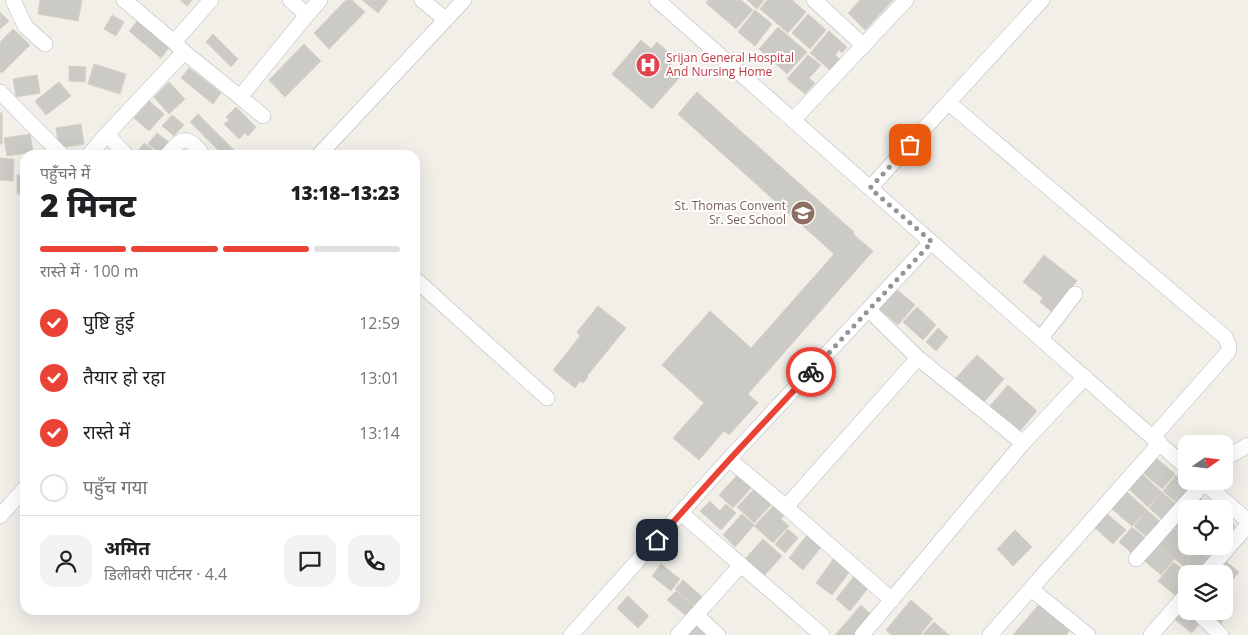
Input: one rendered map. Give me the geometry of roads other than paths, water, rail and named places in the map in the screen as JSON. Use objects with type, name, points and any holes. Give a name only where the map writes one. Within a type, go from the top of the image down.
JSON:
[{"type":"street","points":[[13,0],[25,26],[44,44]]},
{"type":"street","points":[[124,0],[263,116]]},
{"type":"street","points":[[93,150],[179,47],[211,0]]},
{"type":"street","points":[[290,0],[307,15]]},
{"type":"street","points":[[240,97],[320,0]]},
{"type":"street","points":[[422,0],[445,19]]},
{"type":"street","points":[[324,150],[464,0]]},
{"type":"street","points":[[657,0],[1178,460]]},
{"type":"street","points":[[814,0],[864,46]]},
{"type":"street","points":[[794,120],[906,0]]},
{"type":"street","points":[[870,188],[1042,0]]},
{"type":"street","points":[[0,92],[57,150]]},
{"type":"street","points":[[949,102],[1225,337],[1229,346],[1228,352],[1156,440],[990,635]]},
{"type":"street","points":[[107,134],[121,150]]},
{"type":"street","points":[[172,150],[180,141],[185,140],[190,141],[200,150]]},
{"type":"street","points":[[571,635],[729,460],[932,242]]},
{"type":"street","points":[[420,284],[547,398]]},
{"type":"street","points":[[1041,338],[1075,294]]},
{"type":"street","points":[[869,310],[918,358],[1023,443]]},
{"type":"street","points":[[786,507],[918,358]]},
{"type":"street","points":[[862,635],[1023,443],[1085,377]]},
{"type":"street","points":[[1233,454],[1248,445]]},
{"type":"street","points":[[729,460],[892,600]]},
{"type":"street","points":[[1136,559],[1196,490]]},
{"type":"street","points":[[1212,490],[1248,523],[1213,565]]},
{"type":"street","points":[[0,516],[20,494]]},
{"type":"street","points":[[682,514],[822,635]]},
{"type":"street","points":[[678,635],[742,565]]},
{"type":"street","points":[[1031,588],[1082,633]]},
{"type":"street","points":[[1151,635],[1178,606]]},
{"type":"street","points":[[696,615],[718,635]]},
{"type":"street","points":[[1205,620],[1221,635]]},
{"type":"place","name":"Srijan General Hospital And Nursing Home","points":[[648,65]]},
{"type":"place","name":"St. Thomas Convent Sr. Sec School","points":[[803,213]]}]
